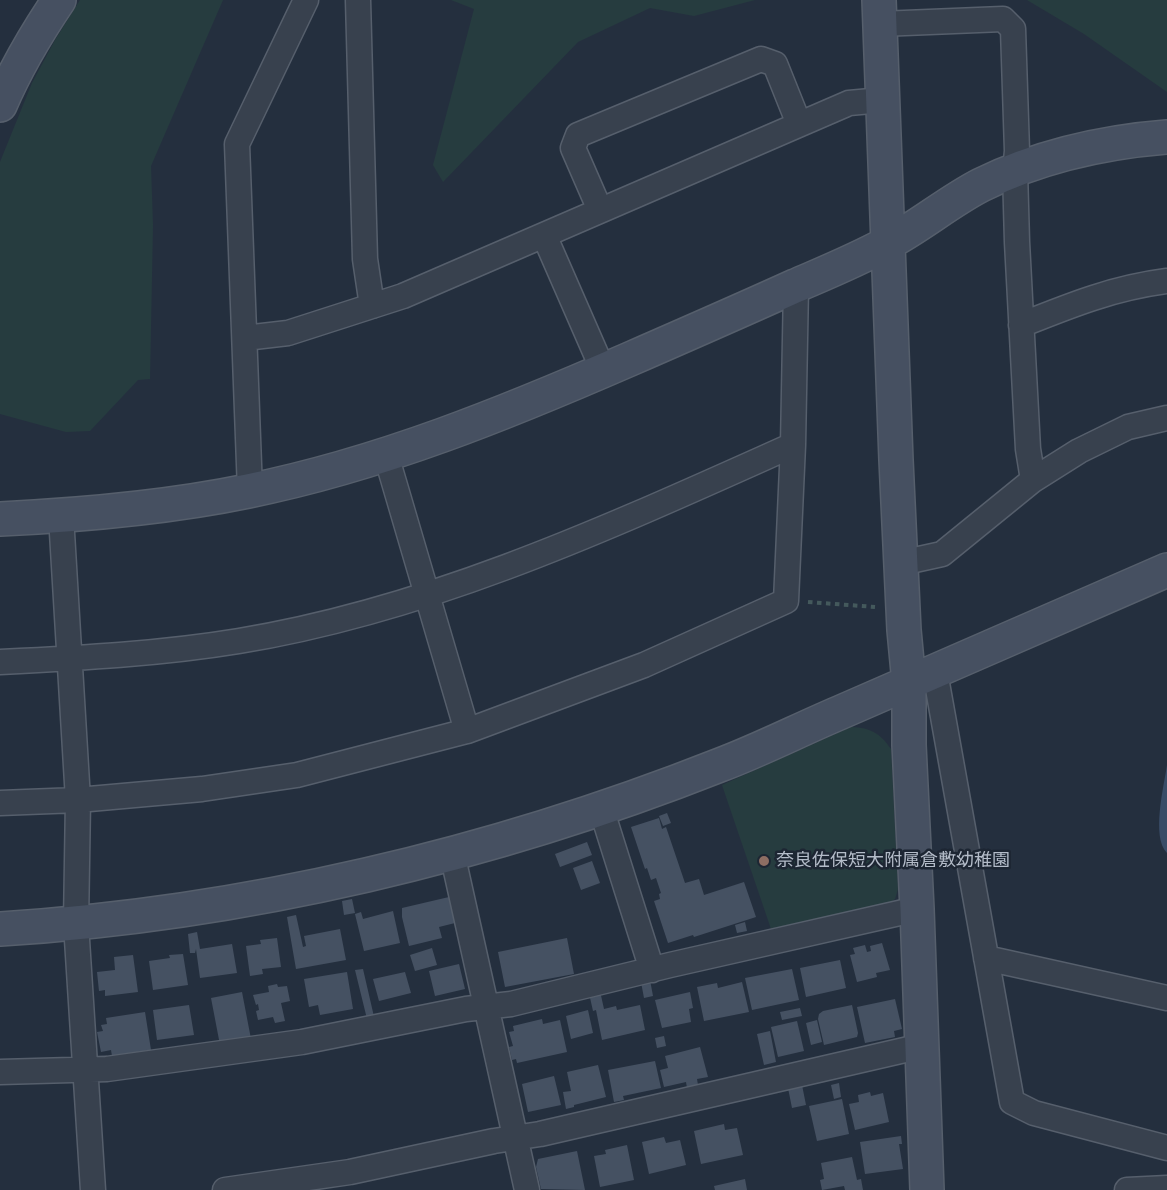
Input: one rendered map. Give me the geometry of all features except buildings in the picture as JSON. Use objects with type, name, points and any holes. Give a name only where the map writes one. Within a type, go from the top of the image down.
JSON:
[{"type":"street","points":[[0,105],[12,77],[36,34],[59,0]]},
{"type":"street","points":[[250,491],[237,144],[306,0]]},
{"type":"street","points":[[358,0],[365,259],[372,306]]},
{"type":"street","points":[[1033,480],[1028,449],[1021,325],[1015,171],[1017,151],[1013,29],[1003,19],[880,12],[887,244],[901,563],[922,677],[986,958],[1012,1102],[1034,1113],[1167,1148]]},
{"type":"street","points":[[600,210],[573,148],[578,135],[761,59],[775,64],[799,124]]},
{"type":"street","points":[[245,338],[288,333],[403,296],[849,103],[882,100]]},
{"type":"street","points":[[0,519],[61,516],[198,500],[250,491],[386,455],[443,436],[543,397],[796,286],[887,244],[981,186],[1034,163],[1126,140],[1167,137]]},
{"type":"street","points":[[544,235],[603,370]]},
{"type":"street","points":[[1021,325],[1103,293],[1167,280]]},
{"type":"street","points":[[0,803],[78,800],[202,789],[297,775],[467,731],[644,665],[786,601],[793,445],[796,286]]},
{"type":"street","points":[[901,563],[942,554],[1033,480],[1079,451],[1128,427],[1167,418]]},
{"type":"street","points":[[0,662],[132,655],[239,641],[333,621],[427,595],[597,533],[793,445]]},
{"type":"street","points":[[386,455],[467,731]]},
{"type":"street","points":[[61,516],[78,800],[76,924],[93,1190]]},
{"type":"street","points":[[0,929],[76,924],[233,902],[368,875],[452,853],[601,808],[721,765],[1167,570]]},
{"type":"street","points":[[922,677],[909,745],[927,1190]]},
{"type":"street","points":[[601,808],[652,970]]},
{"type":"street","points":[[452,853],[527,1190]]},
{"type":"street","points":[[0,1072],[107,1069],[302,1042],[511,1004],[917,909]]},
{"type":"street","points":[[986,958],[1167,998]]},
{"type":"street","points":[[225,1190],[350,1172],[515,1137],[552,1132],[922,1046]]},
{"type":"street","points":[[1127,1190],[1167,1188]]},
{"type":"path","points":[[786,601],[886,608]]},
{"type":"green space","points":[[80,0],[223,0],[151,166],[153,225],[150,379],[138,380],[90,431],[66,432],[0,414],[0,162],[32,83]]},
{"type":"green space","points":[[451,0],[755,0],[694,16],[650,8],[578,42],[443,182],[433,165],[474,9]]},
{"type":"green space","points":[[1027,0],[1167,0],[1167,92],[1084,34]]},
{"type":"green space","name":"奈良佐保短大附属倉敷幼稚園","points":[[851,727],[874,732],[891,749],[898,889],[895,899],[890,903],[771,929],[722,785]]},
{"type":"water","points":[[1167,765],[1167,853],[1162,845],[1159,824]]},
{"type":"place","name":"奈良佐保短大附属倉敷幼稚園","points":[[764,861]]}]
